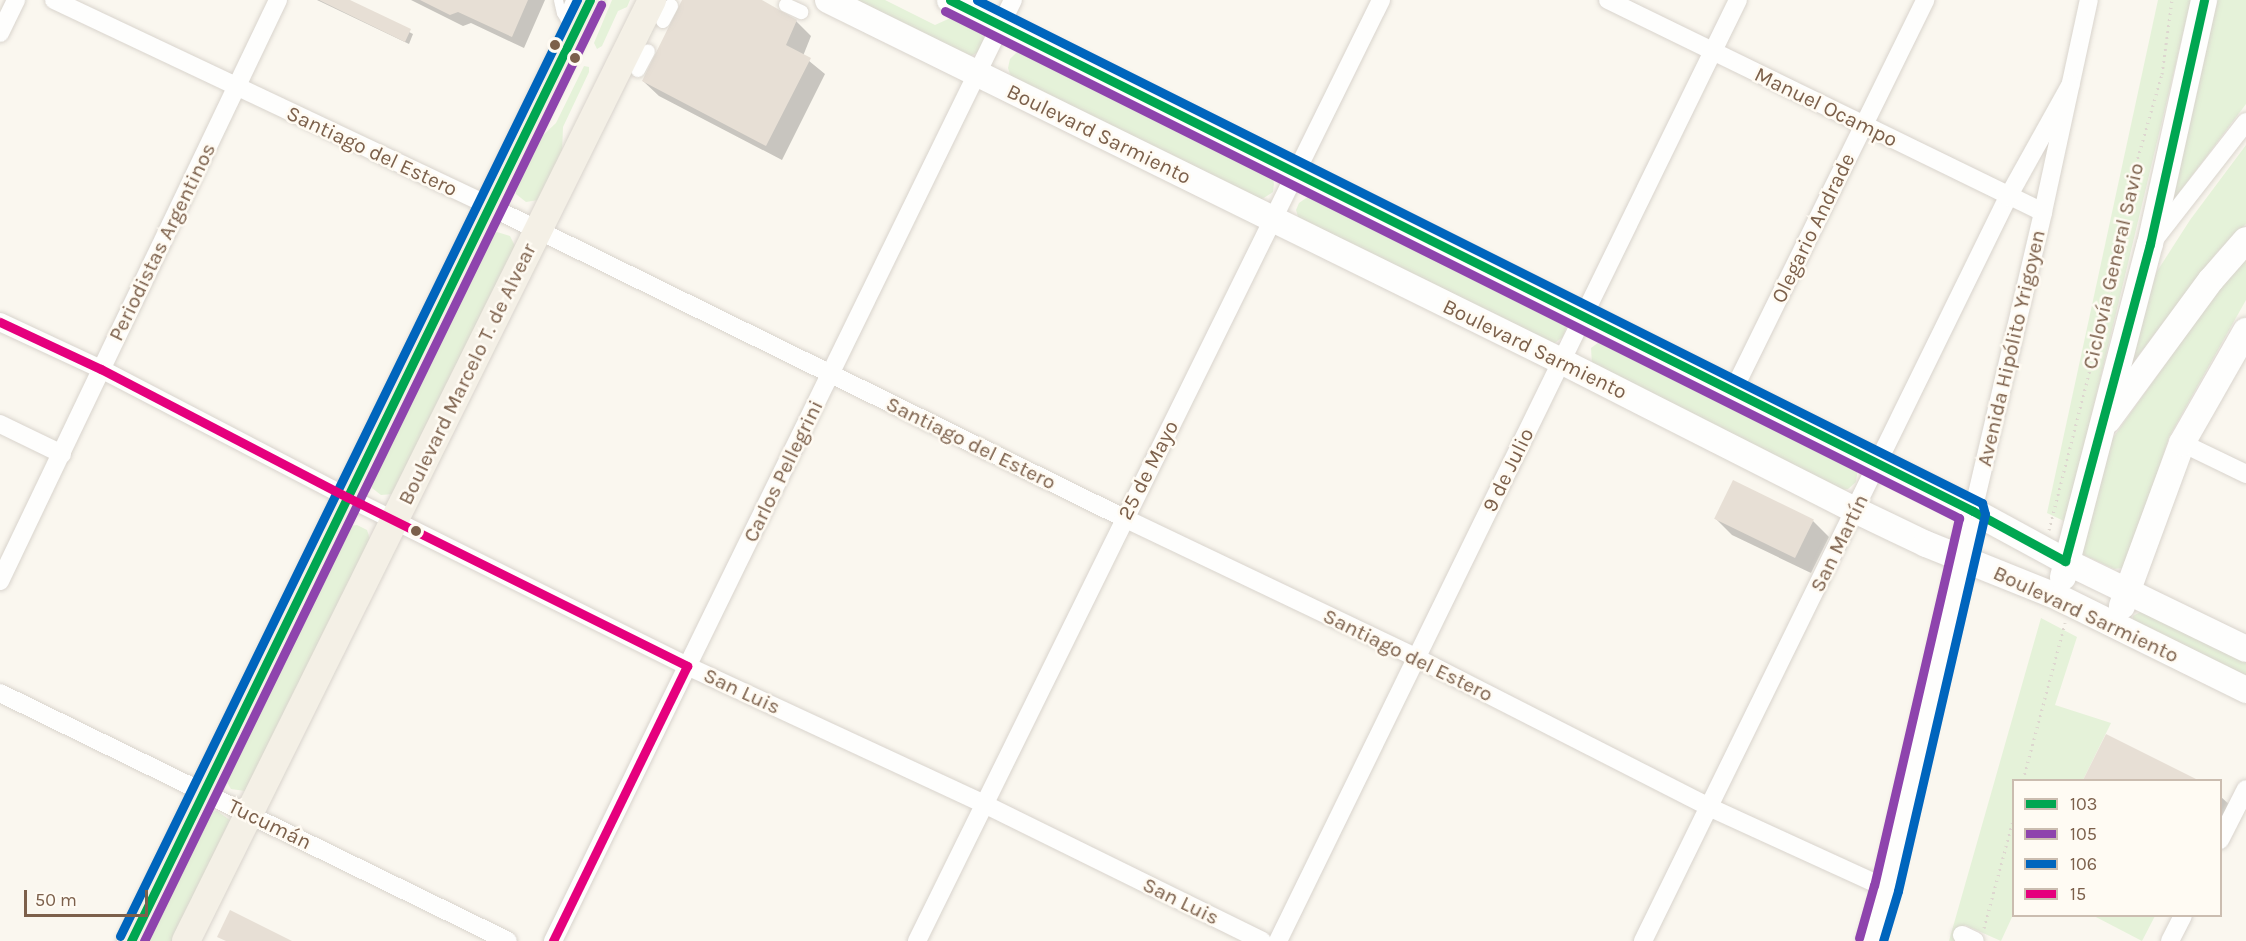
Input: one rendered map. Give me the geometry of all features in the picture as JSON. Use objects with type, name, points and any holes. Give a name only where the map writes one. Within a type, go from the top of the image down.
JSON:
[{"type":"main road","points":[[131,941],[590,0]]},
{"type":"main road","name":"Boulevard Sarmiento","points":[[828,0],[1855,510],[2065,601],[2246,690]]},
{"type":"main road","name":"Boulevard Sarmiento","points":[[950,0],[1973,511],[2065,561],[2246,649]]},
{"type":"main road","points":[[2065,601],[2065,561],[2150,244],[2204,0]]},
{"type":"main road","name":"Boulevard Marcelo T. de Alvear","points":[[186,941],[538,230],[667,6]]},
{"type":"main road","points":[[2099,434],[2211,280],[2246,240]]},
{"type":"main road","points":[[2114,624],[2182,443],[2246,331]]},
{"type":"main road","name":"Avenida Hipólito Yrigoyen","points":[[1870,941],[1886,888],[1973,511]]},
{"type":"street","points":[[0,33],[16,0]]},
{"type":"street","name":"Santiago del Estero","points":[[54,0],[538,230],[1124,518],[1416,658],[1711,807],[1886,888]]},
{"type":"street","name":"Periodistas Argentinos","points":[[0,581],[278,0]]},
{"type":"street","name":"Carlos Pellegrini","points":[[553,941],[1013,0]]},
{"type":"street","name":"25 de Mayo","points":[[917,941],[1381,0]]},
{"type":"street","name":"Manuel Ocampo","points":[[1608,0],[2008,197],[2043,212]]},
{"type":"street","name":"9 de Julio","points":[[1278,941],[1738,0]]},
{"type":"street","name":"Olegario Andrade","points":[[1733,391],[1925,0]]},
{"type":"street","name":"Avenida Hipólito Yrigoyen","points":[[1973,511],[2090,0]]},
{"type":"street","points":[[781,2],[801,12]]},
{"type":"street","points":[[638,70],[648,51]]},
{"type":"street","name":"San Martín","points":[[1643,941],[1711,807],[2008,197],[2071,84]]},
{"type":"street","points":[[2150,244],[2246,122]]},
{"type":"street","name":"San Luis","points":[[0,322],[101,369],[347,497],[687,666],[984,804],[1262,941]]},
{"type":"street","points":[[0,424],[62,454]]},
{"type":"street","points":[[2182,443],[2246,474]]},
{"type":"street","name":"Tucumán","points":[[0,693],[508,941]]},
{"type":"street","points":[[2222,836],[2246,789]]},
{"type":"street","points":[[2170,941],[2182,917]]},
{"type":"lane","points":[[558,0],[561,13],[574,33]]},
{"type":"lane","points":[[570,0],[567,7],[574,33]]},
{"type":"path","name":"Ciclovía General Savio","points":[[2049,531],[2123,239],[2136,164],[2162,74],[2172,0]]},
{"type":"path","points":[[2023,779],[2065,601]]},
{"type":"path","points":[[1973,935],[2012,820]]},
{"type":"green space","points":[[612,0],[630,0],[627,7],[618,11],[602,46],[597,49],[594,43]]},
{"type":"green space","points":[[848,0],[885,0],[935,25],[957,15],[980,28],[984,40],[980,51],[971,56]]},
{"type":"green space","points":[[2158,0],[2191,0],[2066,522],[2047,513]]},
{"type":"green space","points":[[2217,0],[2246,0],[2246,104],[2172,202]]},
{"type":"green space","points":[[1025,50],[1272,173],[1273,192],[1259,201],[1011,77],[1008,68],[1010,59],[1017,52]]},
{"type":"green space","points":[[584,66],[589,67],[589,72],[563,127],[562,154],[538,200],[526,202],[516,194],[516,184],[538,140],[556,123]]},
{"type":"green space","points":[[2246,145],[2246,224],[2218,251],[2130,366],[2156,273],[2190,220]]},
{"type":"green space","points":[[1312,194],[1561,315],[1566,328],[1563,337],[1552,345],[1299,220],[1296,210],[1299,203]]},
{"type":"green space","points":[[497,232],[510,236],[516,248],[393,494],[381,495],[372,488],[371,479],[491,236]]},
{"type":"green space","points":[[2246,256],[2246,300],[2169,437],[2130,558],[2122,568],[2114,569],[2082,554],[2110,442],[2229,275]]},
{"type":"green space","points":[[1603,339],[1858,468],[1856,482],[1848,489],[1840,490],[1592,364],[1591,348]]},
{"type":"green space","points":[[357,525],[367,530],[371,542],[245,791],[231,789],[225,779],[349,526]]},
{"type":"green space","points":[[2142,611],[2246,662],[2246,679],[2133,623],[2133,616]]},
{"type":"green space","points":[[2041,618],[2077,637],[2055,705],[2111,723],[2083,779],[2012,779],[2012,917],[2001,941],[1965,925],[1960,941],[1949,941]]},
{"type":"green space","points":[[217,811],[230,820],[175,941],[142,941],[208,812]]},
{"type":"green space","points":[[2096,917],[2154,917],[2142,941]]},
{"type":"building","points":[[319,0],[350,0],[411,29],[405,42]]},
{"type":"building","points":[[420,0],[528,0],[512,37],[458,12],[450,15]]},
{"type":"building","points":[[682,0],[762,0],[797,20],[786,45],[811,58],[766,146],[642,81]]},
{"type":"building","points":[[1733,480],[1814,519],[1795,558],[1714,519]]},
{"type":"building","points":[[2106,734],[2196,779],[2084,779]]},
{"type":"building","points":[[230,910],[292,941],[226,941],[217,937]]},
{"type":"transit line","name":"106","points":[[120,936],[577,0]]},
{"type":"transit line","name":"103","points":[[131,941],[590,0]]},
{"type":"transit line","name":"103","points":[[950,0],[1973,511],[2065,561],[2150,244],[2204,0]]},
{"type":"transit line","name":"106","points":[[977,0],[1982,503],[1985,514],[1898,891],[1883,941]]},
{"type":"transit line","name":"105","points":[[144,941],[601,5]]},
{"type":"transit line","name":"105","points":[[945,11],[1959,518],[1874,885],[1859,938]]},
{"type":"transit line","name":"15","points":[[0,322],[101,369],[347,497],[687,666],[553,941]]}]
